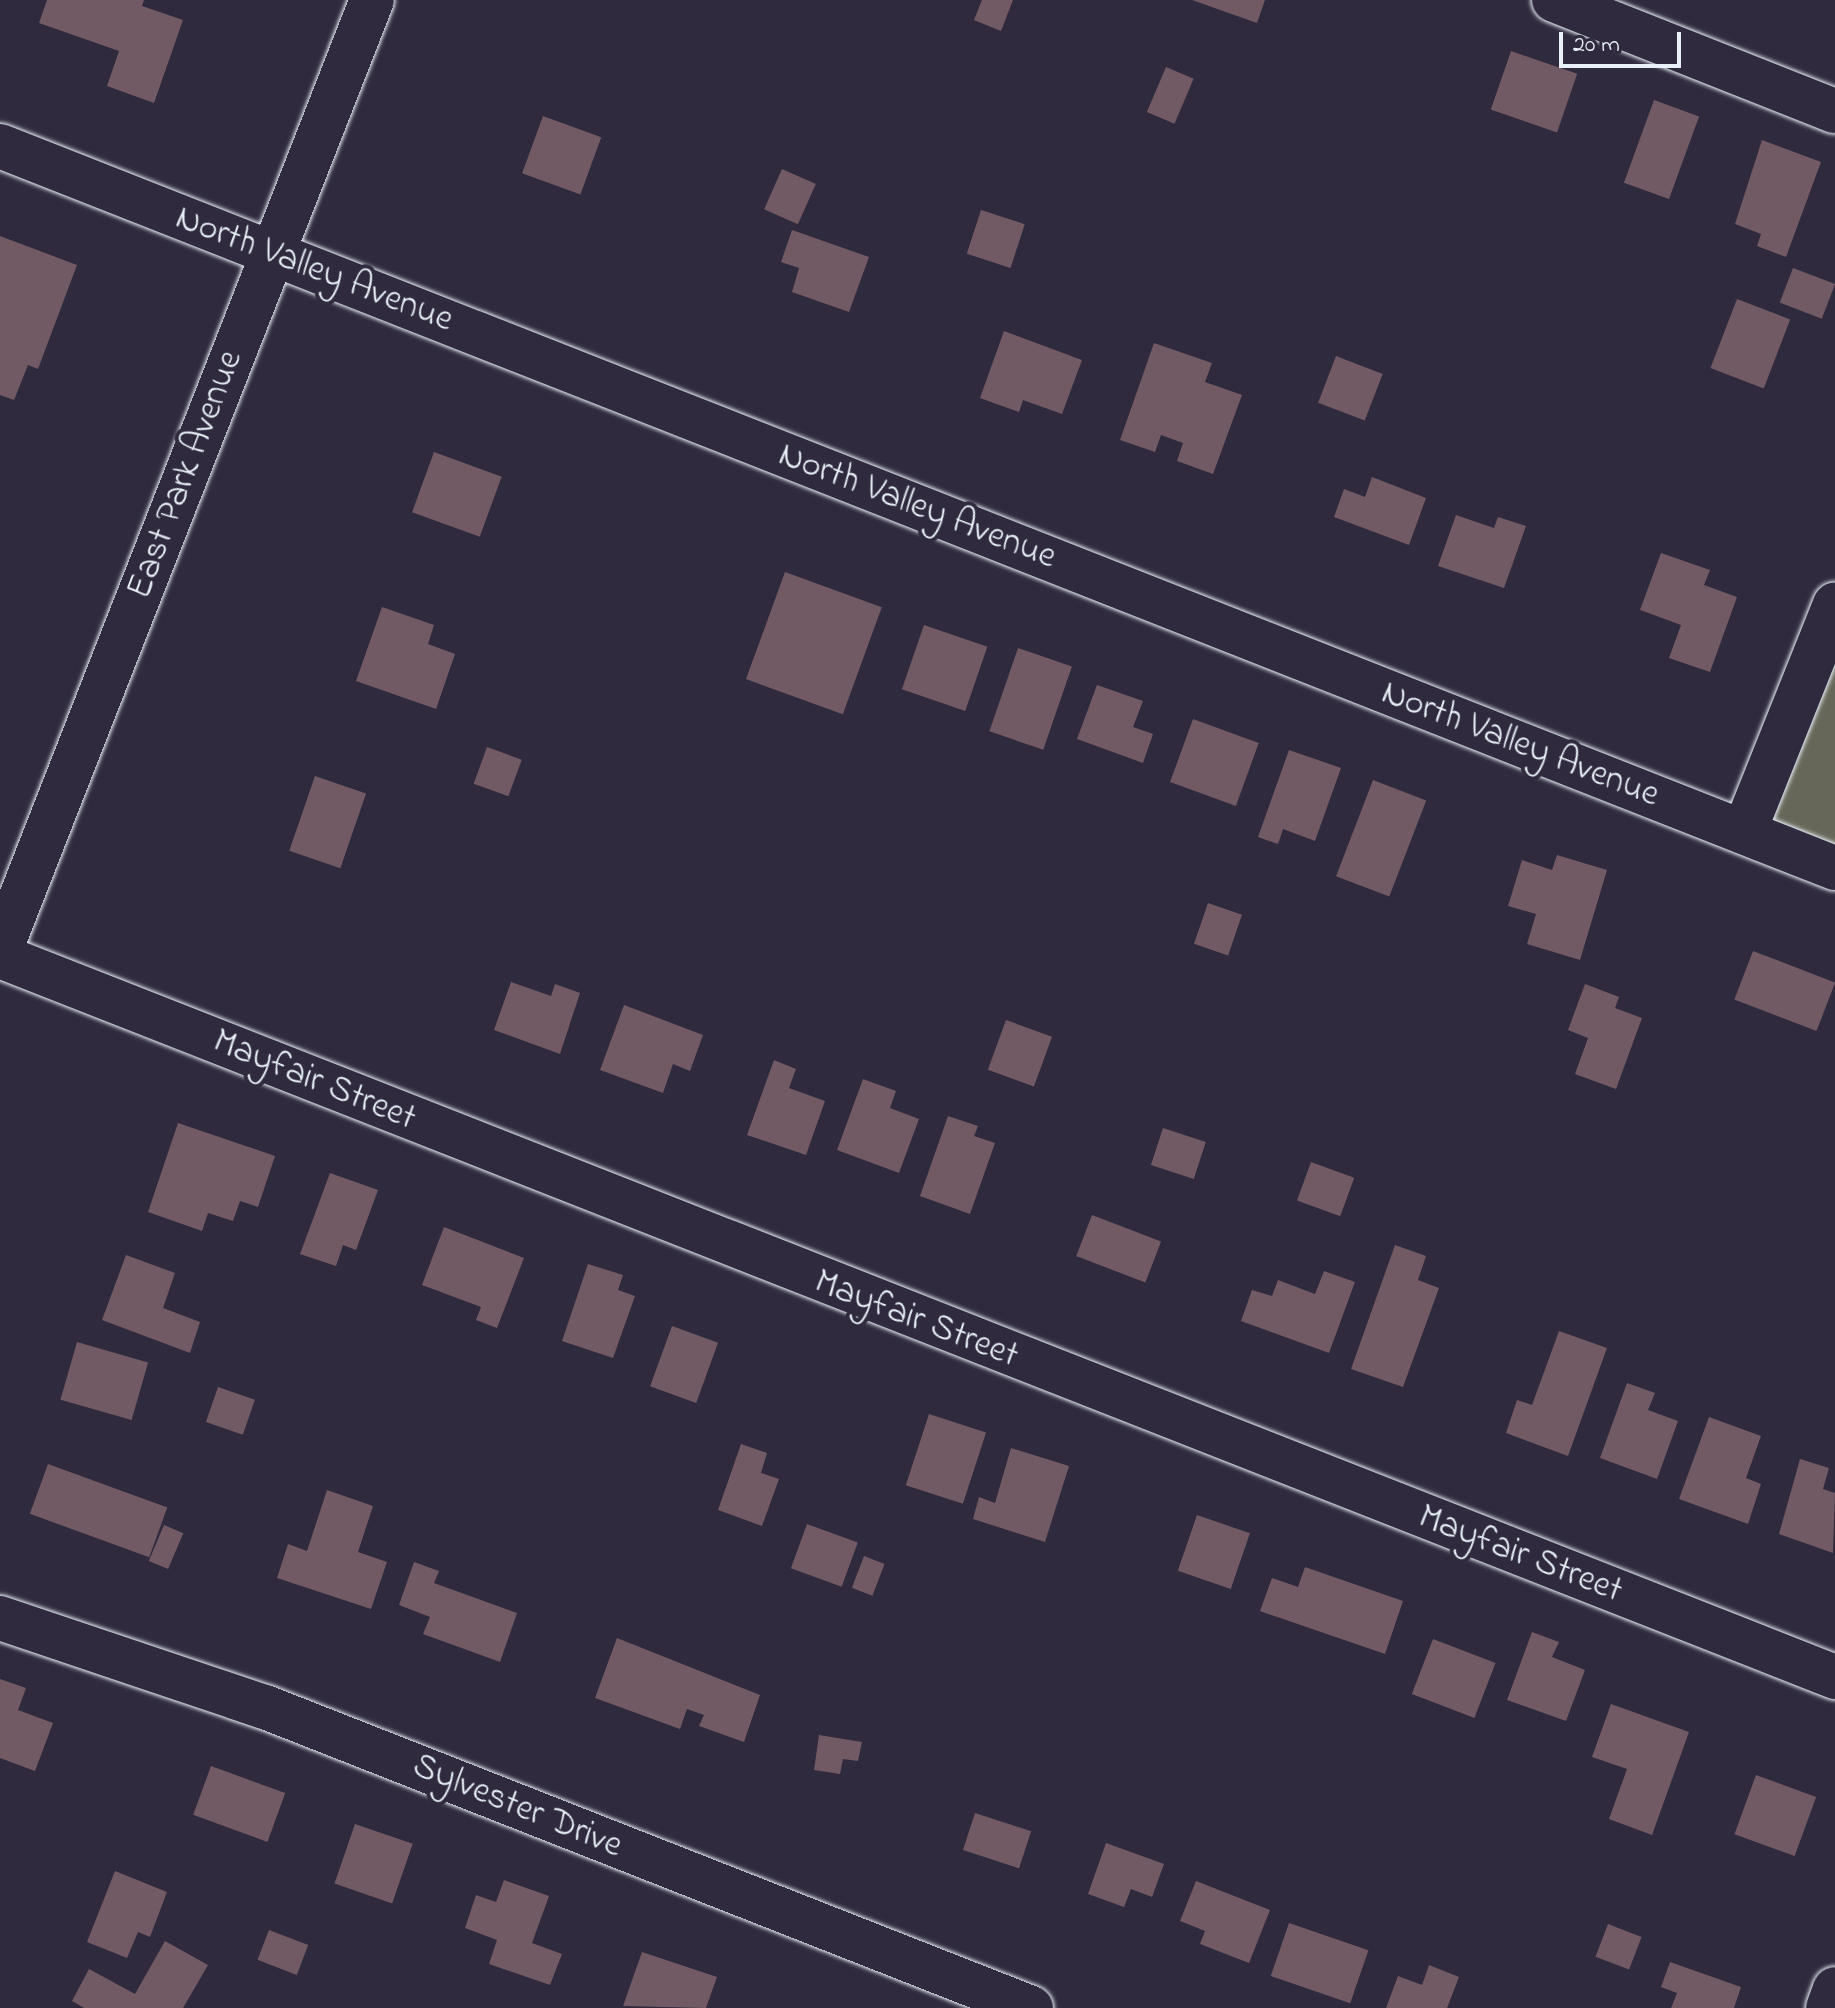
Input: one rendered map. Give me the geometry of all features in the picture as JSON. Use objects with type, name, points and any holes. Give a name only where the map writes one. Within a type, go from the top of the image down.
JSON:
[{"type":"street","name":"East Park Avenue","points":[[0,953],[372,0]]},
{"type":"street","points":[[1554,0],[1835,111]]},
{"type":"street","name":"North Valley Avenue","points":[[0,146],[1835,868]]},
{"type":"street","points":[[1744,832],[1835,605]]},
{"type":"street","name":"Mayfair Street","points":[[0,953],[1835,1677]]},
{"type":"street","name":"Sylvester Drive","points":[[0,1618],[265,1707],[1031,2008]]},
{"type":"street","points":[[1828,2008],[1835,1989]]},
{"type":"green space","points":[[1835,644],[1835,883],[1747,848]]},
{"type":"building","points":[[47,0],[144,0],[142,6],[183,20],[154,103],[107,86],[119,51],[39,23]]},
{"type":"building","points":[[982,0],[1013,0],[1001,31],[974,20]]},
{"type":"building","points":[[1192,0],[1265,0],[1257,23]]},
{"type":"building","points":[[1511,51],[1577,74],[1557,132],[1491,110]]},
{"type":"building","points":[[1166,67],[1194,79],[1174,124],[1147,112]]},
{"type":"building","points":[[1654,100],[1699,116],[1669,199],[1624,183]]},
{"type":"building","points":[[543,116],[601,137],[580,195],[522,173]]},
{"type":"building","points":[[1762,140],[1821,162],[1786,257],[1757,246],[1761,234],[1735,224]]},
{"type":"building","points":[[782,169],[816,184],[798,224],[764,209]]},
{"type":"building","points":[[981,210],[1025,224],[1011,268],[967,254]]},
{"type":"building","points":[[792,230],[869,257],[849,312],[792,292],[799,268],[781,262]]},
{"type":"building","points":[[0,236],[77,265],[38,369],[28,365],[14,400],[0,395]]},
{"type":"building","points":[[1793,268],[1835,284],[1822,319],[1780,303]]},
{"type":"building","points":[[1737,299],[1790,319],[1764,389],[1710,368]]},
{"type":"building","points":[[1004,331],[1082,360],[1062,414],[1023,400],[1019,412],[980,398]]},
{"type":"building","points":[[1154,343],[1212,363],[1205,382],[1242,395],[1213,474],[1177,461],[1183,443],[1161,435],[1155,452],[1120,440]]},
{"type":"building","points":[[1336,356],[1383,374],[1365,421],[1318,403]]},
{"type":"building","points":[[434,452],[502,477],[480,537],[412,512]]},
{"type":"building","points":[[1372,477],[1426,498],[1409,545],[1334,517],[1344,489],[1365,497]]},
{"type":"building","points":[[1456,515],[1494,528],[1498,517],[1526,526],[1504,588],[1438,566]]},
{"type":"building","points":[[1661,553],[1710,570],[1704,585],[1737,597],[1710,672],[1669,658],[1681,625],[1640,610]]},
{"type":"building","points":[[785,572],[882,607],[843,714],[746,679]]},
{"type":"building","points":[[382,607],[434,625],[428,644],[455,654],[436,709],[356,681]]},
{"type":"building","points":[[924,625],[987,647],[965,711],[902,689]]},
{"type":"building","points":[[1018,648],[1072,667],[1043,750],[989,731]]},
{"type":"building","points":[[1097,685],[1143,701],[1133,727],[1153,734],[1143,763],[1077,739]]},
{"type":"building","points":[[1193,719],[1259,743],[1236,806],[1170,782]]},
{"type":"building","points":[[487,747],[522,760],[508,796],[474,784]]},
{"type":"building","points":[[1289,750],[1341,768],[1315,841],[1283,829],[1278,844],[1258,837]]},
{"type":"building","points":[[315,776],[366,794],[340,868],[289,851]]},
{"type":"building","points":[[1373,780],[1426,800],[1389,897],[1336,876]]},
{"type":"building","points":[[1557,855],[1607,870],[1580,960],[1527,944],[1536,914],[1508,906],[1522,860],[1552,870]]},
{"type":"building","points":[[1208,903],[1242,915],[1228,955],[1194,944]]},
{"type":"building","points":[[1753,951],[1835,982],[1817,1031],[1734,1000]]},
{"type":"building","points":[[511,982],[551,996],[555,984],[580,993],[560,1054],[494,1030]]},
{"type":"building","points":[[1585,984],[1619,997],[1615,1008],[1642,1018],[1616,1089],[1575,1074],[1588,1038],[1568,1030]]},
{"type":"building","points":[[624,1005],[703,1035],[690,1071],[673,1064],[663,1093],[600,1070]]},
{"type":"building","points":[[1006,1020],[1052,1037],[1034,1087],[988,1070]]},
{"type":"building","points":[[774,1060],[796,1069],[789,1088],[825,1101],[806,1155],[747,1135]]},
{"type":"building","points":[[863,1079],[896,1091],[890,1108],[919,1119],[899,1173],[837,1150]]},
{"type":"building","points":[[948,1116],[978,1126],[974,1136],[995,1143],[970,1214],[920,1196]]},
{"type":"building","points":[[178,1123],[275,1156],[258,1207],[240,1201],[233,1221],[208,1213],[202,1231],[148,1212]]},
{"type":"building","points":[[1163,1128],[1206,1142],[1194,1179],[1151,1165]]},
{"type":"building","points":[[1311,1162],[1354,1178],[1340,1216],[1297,1201]]},
{"type":"building","points":[[330,1173],[378,1190],[356,1250],[343,1245],[336,1266],[300,1254]]},
{"type":"building","points":[[1092,1215],[1161,1242],[1145,1283],[1076,1256]]},
{"type":"building","points":[[444,1227],[524,1258],[497,1328],[476,1320],[481,1307],[422,1285]]},
{"type":"building","points":[[1395,1245],[1426,1256],[1418,1280],[1439,1288],[1403,1387],[1351,1369]]},
{"type":"building","points":[[126,1255],[175,1273],[163,1308],[200,1322],[190,1353],[102,1320]]},
{"type":"building","points":[[588,1264],[623,1275],[618,1290],[635,1296],[613,1358],[562,1341]]},
{"type":"building","points":[[1324,1271],[1355,1282],[1329,1353],[1241,1321],[1252,1290],[1272,1296],[1278,1280],[1315,1294]]},
{"type":"building","points":[[672,1326],[718,1343],[696,1403],[650,1386]]},
{"type":"building","points":[[1559,1331],[1607,1348],[1568,1456],[1506,1433],[1517,1400],[1532,1405]]},
{"type":"building","points":[[77,1342],[148,1362],[132,1420],[60,1400]]},
{"type":"building","points":[[1627,1383],[1655,1393],[1648,1410],[1678,1421],[1657,1479],[1600,1458]]},
{"type":"building","points":[[218,1387],[255,1400],[243,1435],[206,1422]]},
{"type":"building","points":[[929,1414],[986,1433],[963,1504],[906,1485]]},
{"type":"building","points":[[1709,1417],[1761,1436],[1746,1478],[1761,1484],[1748,1524],[1679,1499]]},
{"type":"building","points":[[741,1444],[767,1453],[761,1473],[779,1479],[762,1526],[718,1510]]},
{"type":"building","points":[[1011,1448],[1069,1466],[1045,1542],[973,1519],[979,1497],[995,1503]]},
{"type":"building","points":[[1800,1459],[1829,1468],[1823,1489],[1835,1493],[1833,1553],[1779,1534]]},
{"type":"building","points":[[48,1464],[167,1507],[149,1557],[30,1514]]},
{"type":"building","points":[[327,1490],[373,1506],[358,1552],[387,1562],[371,1609],[277,1578],[288,1544],[307,1551]]},
{"type":"building","points":[[1197,1515],[1250,1533],[1231,1589],[1178,1571]]},
{"type":"building","points":[[807,1524],[858,1542],[842,1587],[791,1568]]},
{"type":"building","points":[[164,1525],[183,1533],[168,1569],[149,1561]]},
{"type":"building","points":[[864,1556],[885,1564],[872,1596],[852,1588]]},
{"type":"building","points":[[414,1562],[439,1571],[434,1583],[517,1613],[500,1662],[423,1634],[430,1617],[399,1605]]},
{"type":"building","points":[[1305,1567],[1403,1601],[1385,1654],[1260,1611],[1272,1578],[1298,1587]]},
{"type":"building","points":[[1532,1632],[1559,1642],[1552,1657],[1585,1670],[1566,1721],[1507,1700]]},
{"type":"building","points":[[617,1638],[760,1695],[744,1742],[699,1726],[704,1715],[687,1709],[680,1729],[595,1698]]},
{"type":"building","points":[[1433,1639],[1496,1663],[1474,1718],[1412,1694]]},
{"type":"building","points":[[0,1679],[26,1688],[18,1710],[53,1723],[35,1771],[0,1758]]},
{"type":"building","points":[[1611,1704],[1689,1732],[1652,1835],[1609,1819],[1627,1769],[1592,1757]]},
{"type":"building","points":[[819,1735],[862,1742],[858,1761],[843,1759],[840,1774],[814,1770]]},
{"type":"building","points":[[211,1766],[285,1793],[267,1842],[193,1815]]},
{"type":"building","points":[[1756,1775],[1816,1797],[1795,1856],[1734,1834]]},
{"type":"building","points":[[975,1813],[1031,1831],[1019,1868],[963,1850]]},
{"type":"building","points":[[355,1824],[413,1844],[392,1903],[334,1884]]},
{"type":"building","points":[[1106,1843],[1164,1864],[1152,1897],[1131,1889],[1124,1907],[1088,1894]]},
{"type":"building","points":[[115,1871],[167,1892],[150,1937],[138,1932],[127,1958],[87,1942]]},
{"type":"building","points":[[504,1880],[549,1896],[532,1943],[562,1954],[550,1985],[489,1964],[497,1940],[465,1928],[476,1895],[496,1902]]},
{"type":"building","points":[[1196,1881],[1270,1910],[1249,1963],[1200,1944],[1205,1931],[1180,1921]]},
{"type":"building","points":[[1289,1923],[1368,1950],[1350,2003],[1271,1976]]},
{"type":"building","points":[[1608,1924],[1642,1937],[1629,1970],[1595,1957]]},
{"type":"building","points":[[269,1930],[308,1945],[297,1975],[258,1960]]},
{"type":"building","points":[[165,1941],[208,1965],[183,2008],[84,2008],[72,2001],[89,1969],[135,1994]]},
{"type":"building","points":[[642,1952],[717,1977],[706,2008],[623,2006]]},
{"type":"building","points":[[1670,1962],[1741,1987],[1734,2008],[1671,2008],[1677,1993],[1661,1987]]},
{"type":"building","points":[[1429,1965],[1459,1977],[1447,2008],[1386,2008],[1398,1976],[1422,1985]]}]
